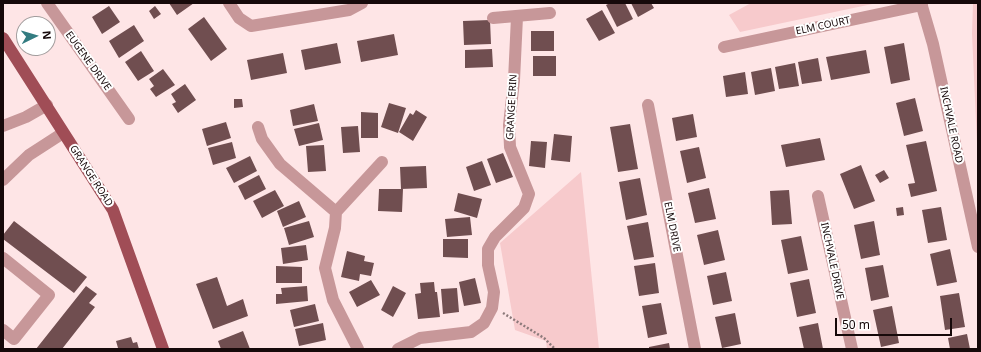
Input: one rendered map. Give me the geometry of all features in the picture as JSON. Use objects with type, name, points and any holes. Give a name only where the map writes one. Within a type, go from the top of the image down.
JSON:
[{"type":"main road","name":"GRANGE ROAD","points":[[3,38],[113,210],[163,349]]},
{"type":"street","name":"EUGENE DRIVE","points":[[47,3],[129,119]]},
{"type":"street","points":[[229,3],[239,18],[251,26],[349,10],[362,3]]},
{"type":"street","name":"ELM COURT","points":[[724,47],[922,4]]},
{"type":"street","name":"INCHVALE ROAD","points":[[922,4],[934,44],[978,248]]},
{"type":"street","points":[[493,18],[550,13]]},
{"type":"street","name":"GRANGE ERIN","points":[[398,349],[420,338],[471,332],[484,323],[492,308],[494,292],[488,265],[488,249],[495,237],[524,208],[529,194],[510,147],[509,125],[514,80],[516,17]]},
{"type":"street","points":[[3,126],[26,117],[47,105]]},
{"type":"street","name":"ELM DRIVE","points":[[648,105],[695,349]]},
{"type":"street","points":[[258,127],[262,139],[280,164],[336,212]]},
{"type":"street","points":[[3,180],[29,155],[63,134]]},
{"type":"street","points":[[358,349],[333,300],[325,268],[335,228],[336,212],[382,162]]},
{"type":"street","name":"INCHVALE DRIVE","points":[[818,196],[852,349]]},
{"type":"street","points":[[3,258],[49,294],[14,339],[3,330]]},
{"type":"path","points":[[492,308],[518,321],[544,338],[555,349]]},
{"type":"shaded area","points":[[751,3],[877,3],[740,32],[729,15]]},
{"type":"shaded area","points":[[973,3],[978,3],[977,143],[972,34]]},
{"type":"shaded area","points":[[581,172],[599,349],[547,349],[546,341],[515,330],[500,243]]},
{"type":"building","points":[[169,3],[194,3],[177,15]]},
{"type":"building","points":[[610,3],[625,3],[633,19],[617,27],[606,5]]},
{"type":"building","points":[[631,3],[651,3],[654,8],[638,17]]},
{"type":"building","points":[[109,6],[120,22],[102,34],[92,17]]},
{"type":"building","points":[[155,6],[161,14],[154,19],[149,11]]},
{"type":"building","points":[[602,10],[615,33],[599,41],[586,19]]},
{"type":"building","points":[[204,17],[227,49],[211,61],[188,29]]},
{"type":"building","points":[[490,20],[491,44],[464,45],[463,21]]},
{"type":"building","points":[[134,25],[144,41],[119,58],[109,41]]},
{"type":"building","points":[[531,31],[554,31],[554,51],[531,51]]},
{"type":"building","points":[[394,34],[398,55],[361,62],[357,41]]},
{"type":"building","points":[[337,43],[341,63],[305,70],[301,50]]},
{"type":"building","points":[[904,43],[910,80],[891,84],[884,47]]},
{"type":"building","points":[[492,49],[493,67],[465,68],[465,50]]},
{"type":"building","points":[[866,50],[870,73],[831,80],[826,57]]},
{"type":"building","points":[[141,51],[154,71],[138,81],[125,62]]},
{"type":"building","points":[[283,53],[287,73],[251,80],[247,60]]},
{"type":"building","points":[[533,56],[556,56],[556,76],[533,76]]},
{"type":"building","points":[[818,58],[822,81],[802,84],[798,62]]},
{"type":"building","points":[[795,63],[799,86],[779,89],[775,67]]},
{"type":"building","points":[[771,68],[775,91],[755,95],[751,72]]},
{"type":"building","points":[[163,69],[175,85],[156,97],[150,89],[154,86],[149,79]]},
{"type":"building","points":[[745,72],[748,94],[726,97],[723,76]]},
{"type":"building","points":[[185,84],[196,100],[178,113],[172,104],[176,102],[171,94]]},
{"type":"building","points":[[915,98],[923,131],[904,136],[896,103]]},
{"type":"building","points":[[234,99],[242,99],[243,107],[234,108]]},
{"type":"building","points":[[389,103],[406,108],[398,133],[381,127]]},
{"type":"building","points":[[314,104],[318,121],[293,126],[290,110]]},
{"type":"building","points":[[416,110],[427,117],[413,141],[399,132],[410,113],[413,115]]},
{"type":"building","points":[[361,112],[378,113],[378,138],[361,138]]},
{"type":"building","points":[[693,114],[697,137],[676,141],[672,118]]},
{"type":"building","points":[[226,122],[231,138],[207,146],[202,129]]},
{"type":"building","points":[[319,123],[323,140],[299,146],[294,129]]},
{"type":"building","points":[[630,124],[638,169],[618,172],[610,127]]},
{"type":"building","points":[[358,126],[360,152],[343,153],[341,127]]},
{"type":"building","points":[[554,134],[572,136],[570,162],[551,160]]},
{"type":"building","points":[[820,138],[825,160],[786,167],[781,145]]},
{"type":"building","points":[[531,141],[547,142],[545,168],[529,166]]},
{"type":"building","points":[[926,141],[937,191],[911,197],[908,184],[915,183],[906,145]]},
{"type":"building","points":[[232,142],[236,158],[213,165],[208,148]]},
{"type":"building","points":[[324,145],[326,171],[308,172],[306,146]]},
{"type":"building","points":[[699,147],[706,178],[687,183],[680,151]]},
{"type":"building","points":[[503,153],[513,177],[496,183],[487,159]]},
{"type":"building","points":[[250,156],[257,171],[234,183],[226,168]]},
{"type":"building","points":[[482,161],[491,185],[474,191],[466,167]]},
{"type":"building","points":[[861,165],[875,201],[854,209],[840,174]]},
{"type":"building","points":[[426,166],[427,188],[401,189],[400,167]]},
{"type":"building","points":[[884,170],[889,178],[880,183],[875,175]]},
{"type":"building","points":[[259,175],[266,189],[245,200],[238,186]]},
{"type":"building","points":[[640,178],[647,215],[626,220],[619,182]]},
{"type":"building","points":[[709,188],[716,219],[695,223],[688,193]]},
{"type":"building","points":[[379,189],[403,189],[402,212],[378,211]]},
{"type":"building","points":[[275,190],[284,206],[262,218],[253,201]]},
{"type":"building","points":[[789,190],[792,224],[772,225],[770,191]]},
{"type":"building","points":[[458,193],[482,199],[477,218],[454,211]]},
{"type":"building","points":[[299,201],[306,217],[283,227],[277,211]]},
{"type":"building","points":[[903,207],[904,215],[897,216],[896,208]]},
{"type":"building","points":[[941,207],[947,240],[928,243],[922,210]]},
{"type":"building","points":[[470,217],[472,235],[447,237],[445,219]]},
{"type":"building","points":[[14,221],[87,277],[74,293],[3,239],[3,235]]},
{"type":"building","points":[[309,221],[314,237],[289,245],[284,228]]},
{"type":"building","points":[[874,221],[880,255],[861,259],[854,225]]},
{"type":"building","points":[[648,222],[654,257],[634,260],[627,226]]},
{"type":"building","points":[[718,230],[725,260],[704,265],[697,235]]},
{"type":"building","points":[[801,236],[808,270],[788,274],[781,240]]},
{"type":"building","points":[[443,239],[468,239],[468,258],[443,257]]},
{"type":"building","points":[[306,245],[308,260],[283,264],[281,248]]},
{"type":"building","points":[[950,249],[957,282],[937,286],[930,254]]},
{"type":"building","points":[[347,251],[365,256],[364,261],[374,263],[371,276],[360,274],[359,281],[341,277]]},
{"type":"building","points":[[655,263],[659,293],[639,296],[634,266]]},
{"type":"building","points":[[883,265],[889,297],[871,301],[865,268]]},
{"type":"building","points":[[276,266],[302,267],[302,283],[276,283]]},
{"type":"building","points":[[726,272],[732,301],[713,305],[707,276]]},
{"type":"building","points":[[217,277],[227,306],[243,299],[248,316],[213,329],[196,284]]},
{"type":"building","points":[[475,278],[481,303],[464,306],[459,282]]},
{"type":"building","points":[[809,279],[816,313],[797,317],[790,283]]},
{"type":"building","points":[[371,280],[380,295],[357,307],[349,292]]},
{"type":"building","points":[[434,282],[435,292],[437,292],[440,317],[418,319],[415,294],[421,293],[420,283]]},
{"type":"building","points":[[86,286],[97,294],[89,303],[95,307],[62,349],[36,349]]},
{"type":"building","points":[[307,286],[308,301],[276,304],[276,294],[282,294],[281,288]]},
{"type":"building","points":[[393,286],[406,293],[393,317],[381,310]]},
{"type":"building","points":[[457,288],[459,312],[443,314],[441,289]]},
{"type":"building","points":[[959,293],[965,327],[945,330],[940,296]]},
{"type":"building","points":[[661,303],[667,334],[648,338],[642,306]]},
{"type":"building","points":[[315,304],[319,321],[294,327],[290,310]]},
{"type":"building","points":[[892,306],[899,343],[881,347],[873,310]]},
{"type":"building","points":[[735,313],[741,344],[722,348],[715,317]]},
{"type":"building","points":[[323,323],[326,340],[299,346],[295,329]]},
{"type":"building","points":[[818,323],[823,349],[804,349],[799,327]]},
{"type":"building","points":[[243,331],[250,349],[221,349],[218,341]]},
{"type":"building","points":[[967,334],[970,349],[950,349],[948,338]]},
{"type":"building","points":[[131,337],[133,343],[137,342],[139,349],[118,348],[116,341]]},
{"type":"building","points":[[669,343],[670,349],[649,349],[649,347]]}]
